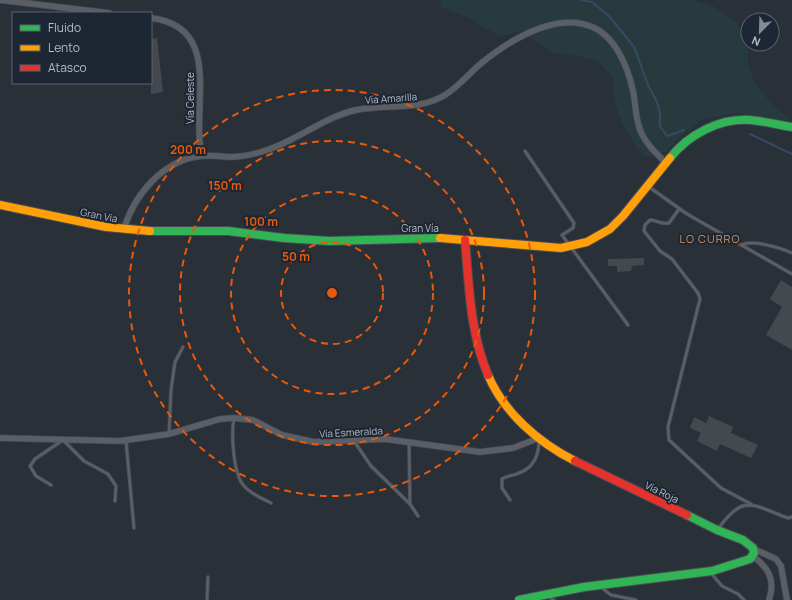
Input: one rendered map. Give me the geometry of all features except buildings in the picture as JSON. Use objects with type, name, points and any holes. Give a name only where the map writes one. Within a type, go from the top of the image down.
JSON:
[{"type":"main road","name":"Gran Vía","points":[[0,205],[124,230],[228,231],[307,240],[404,238],[464,240],[546,248],[569,247],[586,242],[610,229],[623,216],[665,162],[686,140],[701,131],[719,124],[748,120],[760,120],[792,127]]},
{"type":"main road","name":"Vía Roja","points":[[464,240],[475,340],[483,367],[500,398],[518,420],[538,438],[572,459],[717,530],[744,540],[752,545],[754,552]]},
{"type":"main road","points":[[519,600],[543,594],[600,585],[650,578],[710,573],[728,568],[750,559],[754,552]]},
{"type":"street","points":[[0,0],[101,12]]},
{"type":"street","name":"Vía Celeste","points":[[152,18],[169,22],[181,29],[190,39],[196,51],[201,91],[199,145],[202,156]]},
{"type":"street","name":"Vía Amarilla","points":[[124,230],[134,204],[149,184],[181,162],[202,156],[231,157],[250,155],[278,146],[302,132],[344,113],[380,107],[410,107],[433,101],[448,93],[479,65],[510,44],[546,25],[570,22],[591,26],[610,40],[618,51],[630,78],[642,134],[648,144],[665,162]]},
{"type":"street","name":"Vía Esmeralda","points":[[0,438],[126,440],[169,434],[220,420],[234,418],[253,420],[282,435],[303,441],[325,443],[385,439],[470,451],[491,451],[513,448],[538,438]]},
{"type":"street","points":[[754,552],[767,568],[772,586],[769,600]]},
{"type":"street","points":[[754,552],[776,559],[781,566],[787,600]]},
{"type":"lane","points":[[525,151],[574,223],[573,228],[562,235],[569,247],[628,325]]},
{"type":"lane","points":[[647,185],[679,209],[792,274]]},
{"type":"lane","points":[[679,209],[669,223],[665,224],[655,220],[650,220],[644,225],[644,231],[660,251],[672,259],[698,293],[700,299],[668,427],[669,440],[721,488],[751,504],[788,518],[792,517]]},
{"type":"lane","points":[[742,245],[751,243],[778,248],[792,253]]},
{"type":"lane","points":[[169,434],[171,390],[175,362],[183,347]]},
{"type":"lane","points":[[234,418],[232,430],[234,451],[238,473],[243,485],[252,493],[271,503]]},
{"type":"lane","points":[[510,500],[502,488],[502,479],[508,475],[520,473],[532,464],[539,452],[538,438]]},
{"type":"lane","points":[[51,485],[36,476],[30,466],[35,459],[63,440],[84,461],[108,474],[116,486],[115,501]]},
{"type":"lane","points":[[126,440],[134,528]]},
{"type":"lane","points":[[353,441],[370,466],[410,504],[418,516]]},
{"type":"lane","points":[[410,442],[410,504]]},
{"type":"lane","points":[[717,530],[732,511],[743,504],[751,504]]},
{"type":"lane","points":[[710,573],[722,586],[738,594],[744,600]]},
{"type":"lane","points":[[207,600],[208,577]]},
{"type":"lane","points":[[600,585],[611,595],[636,600]]},
{"type":"lane","points":[[543,594],[554,600]]},
{"type":"green space","points":[[440,0],[694,0],[713,6],[734,20],[740,28],[740,52],[748,52],[748,65],[755,83],[771,103],[792,121],[735,113],[702,120],[680,137],[666,152],[652,156],[643,156],[620,118],[612,87],[613,77],[597,61],[580,56],[553,53],[521,31],[501,37],[466,17],[441,7]]},
{"type":"waterway","points":[[582,0],[592,2],[609,16],[634,47],[648,85],[657,102],[660,113],[660,126],[667,136],[684,130]]},
{"type":"waterway","points":[[750,134],[792,154]]},
{"type":"traffic: fast","points":[[670,158],[695,135],[716,125],[727,122],[750,120],[792,127]]},
{"type":"traffic: fast","points":[[150,231],[228,231],[284,238],[329,241],[440,238]]},
{"type":"traffic: fast","points":[[519,600],[584,587],[712,571],[750,559],[754,553],[753,548],[743,540],[717,530],[687,515]]},
{"type":"traffic: slow","points":[[440,238],[561,248],[587,242],[610,229],[623,216],[670,158]]},
{"type":"traffic: slow","points":[[0,205],[106,227],[150,231]]},
{"type":"traffic: slow","points":[[488,375],[503,402],[524,426],[548,445],[575,461]]},
{"type":"traffic: jam","points":[[465,240],[471,309],[477,343],[488,375]]},
{"type":"traffic: jam","points":[[575,461],[687,515]]},
{"type":"district","name":"LO CURRO","points":[[710,239]]}]
